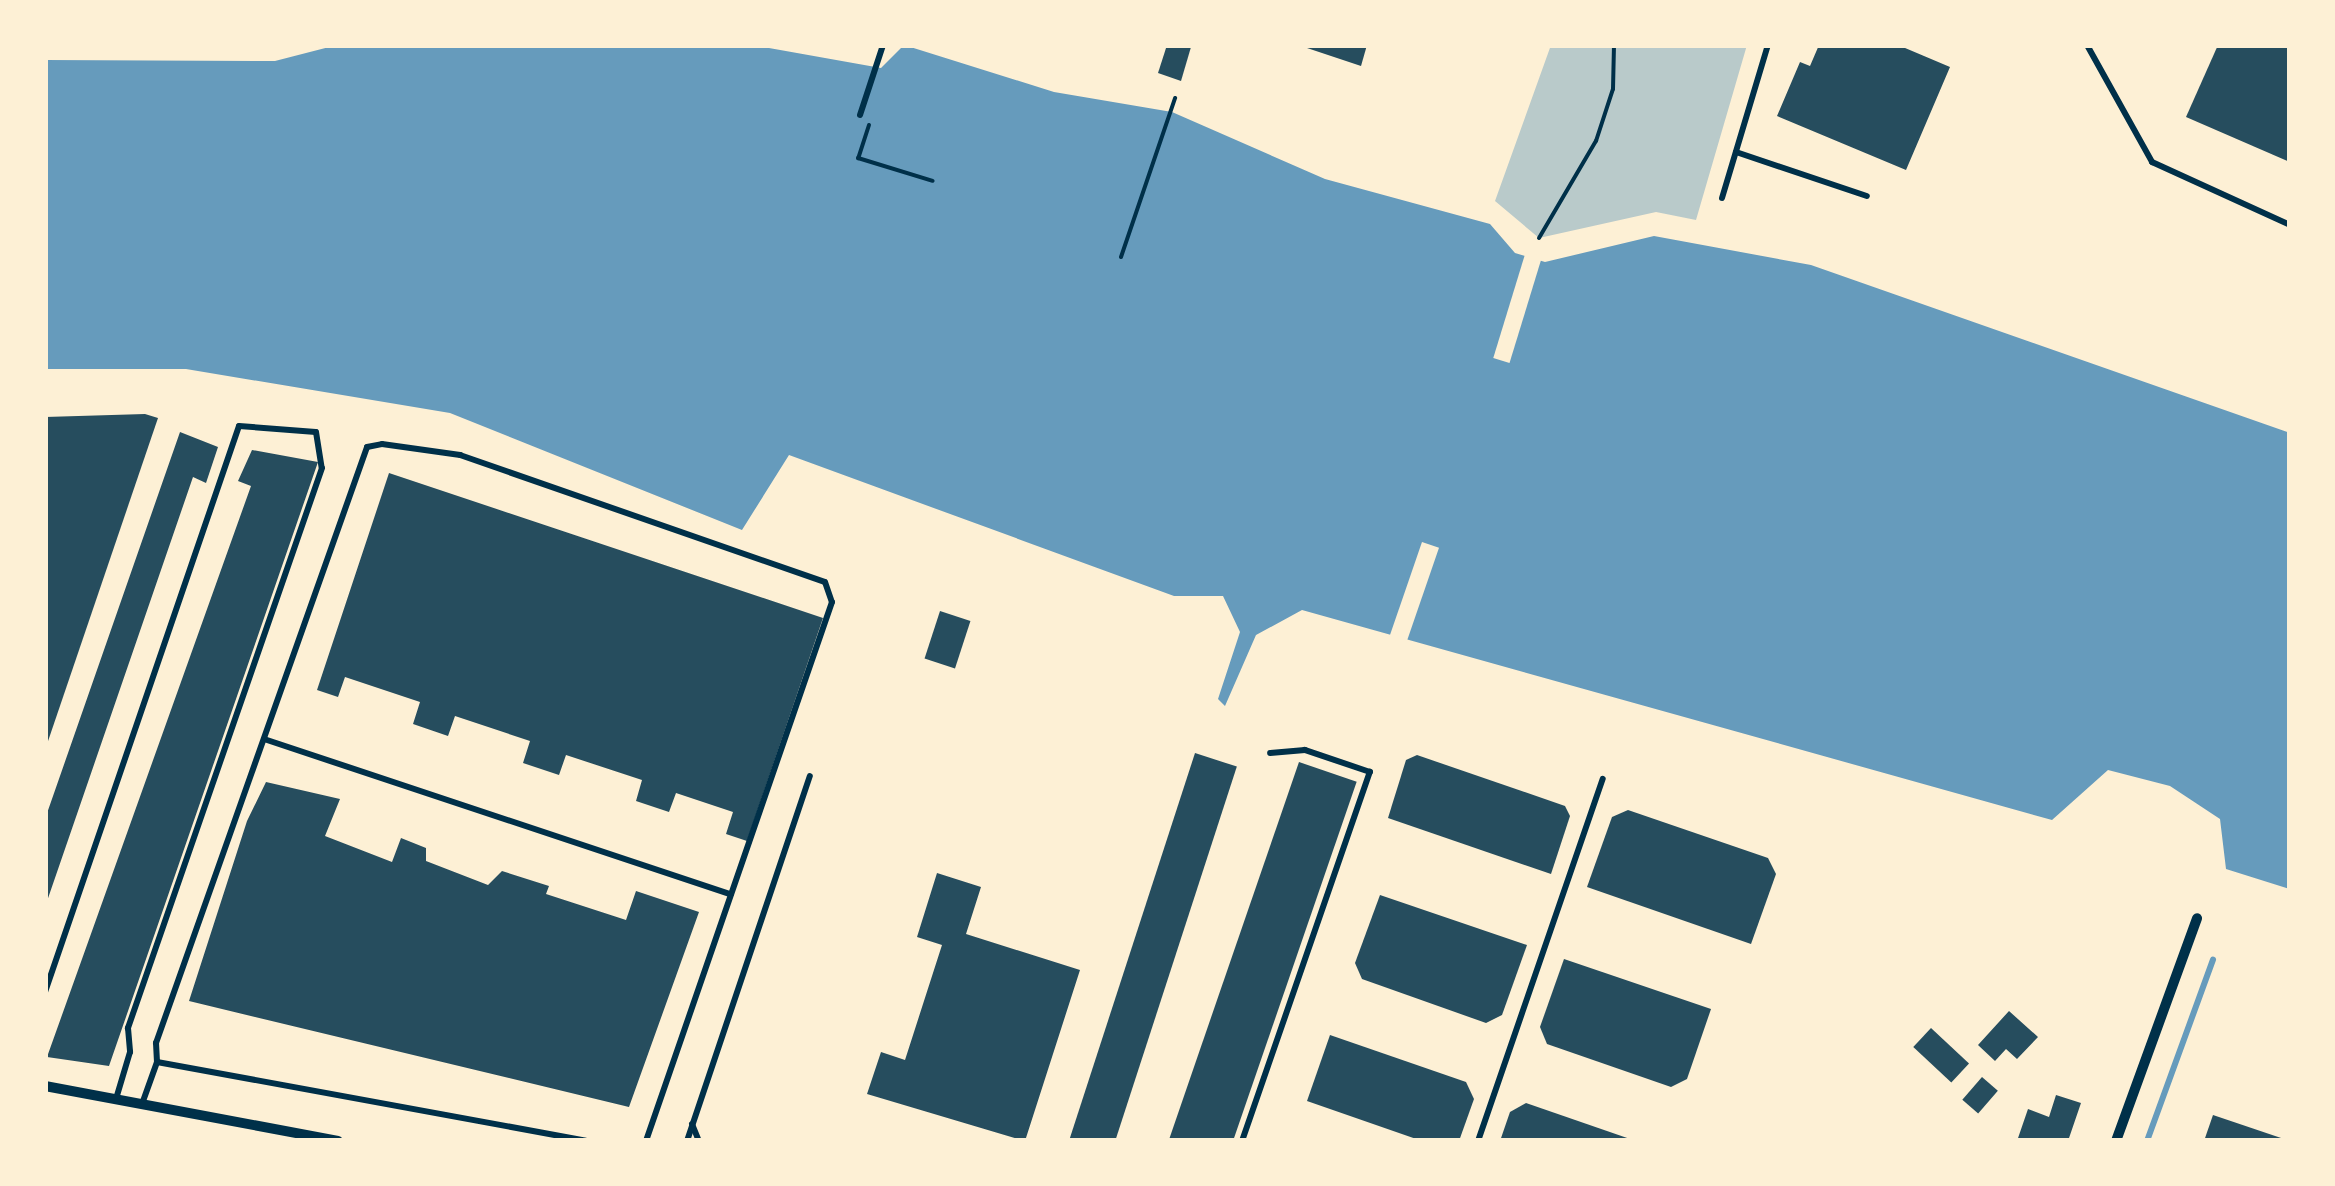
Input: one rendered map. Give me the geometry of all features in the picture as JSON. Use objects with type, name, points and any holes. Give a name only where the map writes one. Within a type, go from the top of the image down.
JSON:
[{"type":"street","points":[[2116,1141],[2197,918]]},
{"type":"street","points":[[45,1086],[278,1136],[338,1141]]},
{"type":"lane","points":[[860,115],[883,45]]},
{"type":"lane","points":[[1722,198],[1768,45]]},
{"type":"lane","points":[[2087,45],[2152,162],[2290,225]]},
{"type":"lane","points":[[1736,152],[1867,196]]},
{"type":"lane","points":[[45,992],[239,426],[316,432],[322,468],[128,1028],[130,1052],[116,1099]]},
{"type":"lane","points":[[142,1104],[157,1062],[156,1043],[367,447],[460,456],[825,582],[832,602],[646,1141]]},
{"type":"lane","points":[[264,738],[731,894]]},
{"type":"lane","points":[[1242,1141],[1370,772],[1305,750],[1270,753]]},
{"type":"lane","points":[[687,1141],[810,776]]},
{"type":"lane","points":[[1478,1141],[1604,779]]},
{"type":"lane","points":[[157,1062],[586,1141]]},
{"type":"lane","points":[[692,1124],[699,1141]]},
{"type":"path","points":[[1538,238],[1596,141],[1613,89],[1614,45]]},
{"type":"path","points":[[1122,257],[1176,98]]},
{"type":"path","points":[[871,120],[858,158],[933,181]]},
{"type":"shaded area","points":[[1551,45],[1747,45],[1696,220],[1656,212],[1539,238],[1495,201]]},
{"type":"water","points":[[337,45],[752,45],[881,68],[904,45],[1054,92],[1172,112],[1325,179],[1490,224],[1515,253],[1545,262],[1654,236],[1811,265],[2290,433],[2290,889],[2226,869],[2220,819],[2170,786],[2108,770],[2052,820],[1302,610],[1256,635],[1225,706],[1218,699],[1240,632],[1223,596],[1174,596],[789,455],[742,530],[450,413],[186,369],[45,369],[45,60],[275,61]]},
{"type":"pier","points":[[1526,251],[1542,256],[1510,363],[1493,358]]},
{"type":"pier","points":[[1422,542],[1439,548],[1406,644],[1389,638]]},
{"type":"building","points":[[1167,45],[1191,47],[1181,81],[1158,73]]},
{"type":"building","points":[[1298,45],[1367,45],[1361,66]]},
{"type":"building","points":[[1819,45],[1898,45],[1950,67],[1906,170],[1777,116],[1800,62],[1810,66]]},
{"type":"building","points":[[2218,45],[2290,45],[2290,162],[2186,117]]},
{"type":"building","points":[[145,414],[158,418],[45,750],[45,417]]},
{"type":"building","points":[[180,432],[218,447],[206,483],[193,477],[45,907],[45,819]]},
{"type":"building","points":[[252,450],[318,462],[109,1066],[47,1057],[251,486],[238,481]]},
{"type":"building","points":[[389,473],[823,618],[747,841],[726,834],[733,812],[676,793],[669,812],[636,801],[642,780],[566,755],[559,775],[523,763],[530,741],[455,716],[448,736],[413,724],[420,702],[345,677],[338,697],[317,690]]},
{"type":"building","points":[[940,611],[970,621],[955,668],[925,659]]},
{"type":"building","points":[[1195,753],[1237,767],[1115,1141],[1069,1141]]},
{"type":"building","points":[[1417,755],[1565,806],[1570,816],[1551,874],[1388,818],[1406,760]]},
{"type":"building","points":[[1299,762],[1357,782],[1233,1141],[1168,1141]]},
{"type":"building","points":[[266,782],[340,799],[325,836],[392,862],[401,838],[426,848],[426,861],[488,885],[502,871],[549,886],[546,894],[626,920],[636,891],[699,912],[629,1107],[189,1001],[247,821]]},
{"type":"building","points":[[1628,810],[1768,858],[1776,874],[1751,944],[1587,887],[1612,817]]},
{"type":"building","points":[[937,873],[981,887],[966,934],[1080,970],[1025,1141],[867,1094],[881,1052],[905,1060],[942,945],[917,937]]},
{"type":"building","points":[[1380,895],[1527,945],[1502,1015],[1486,1023],[1362,979],[1355,963]]},
{"type":"building","points":[[1564,959],[1711,1009],[1687,1079],[1671,1087],[1547,1044],[1540,1027]]},
{"type":"building","points":[[2009,1011],[2038,1037],[2017,1059],[2006,1049],[1995,1061],[1978,1045]]},
{"type":"building","points":[[1931,1028],[1969,1063],[1951,1082],[1913,1047]]},
{"type":"building","points":[[1330,1035],[1466,1082],[1474,1099],[1459,1141],[1422,1141],[1307,1101]]},
{"type":"building","points":[[1982,1077],[1998,1091],[1978,1113],[1962,1100]]},
{"type":"building","points":[[2056,1095],[2081,1103],[2068,1141],[2017,1141],[2028,1109],[2049,1117]]},
{"type":"building","points":[[1526,1103],[1633,1141],[1500,1141],[1510,1112]]},
{"type":"building","points":[[2213,1115],[2287,1140],[2204,1141]]},
{"type":"waterway","points":[[2147,1141],[2213,960]]}]
